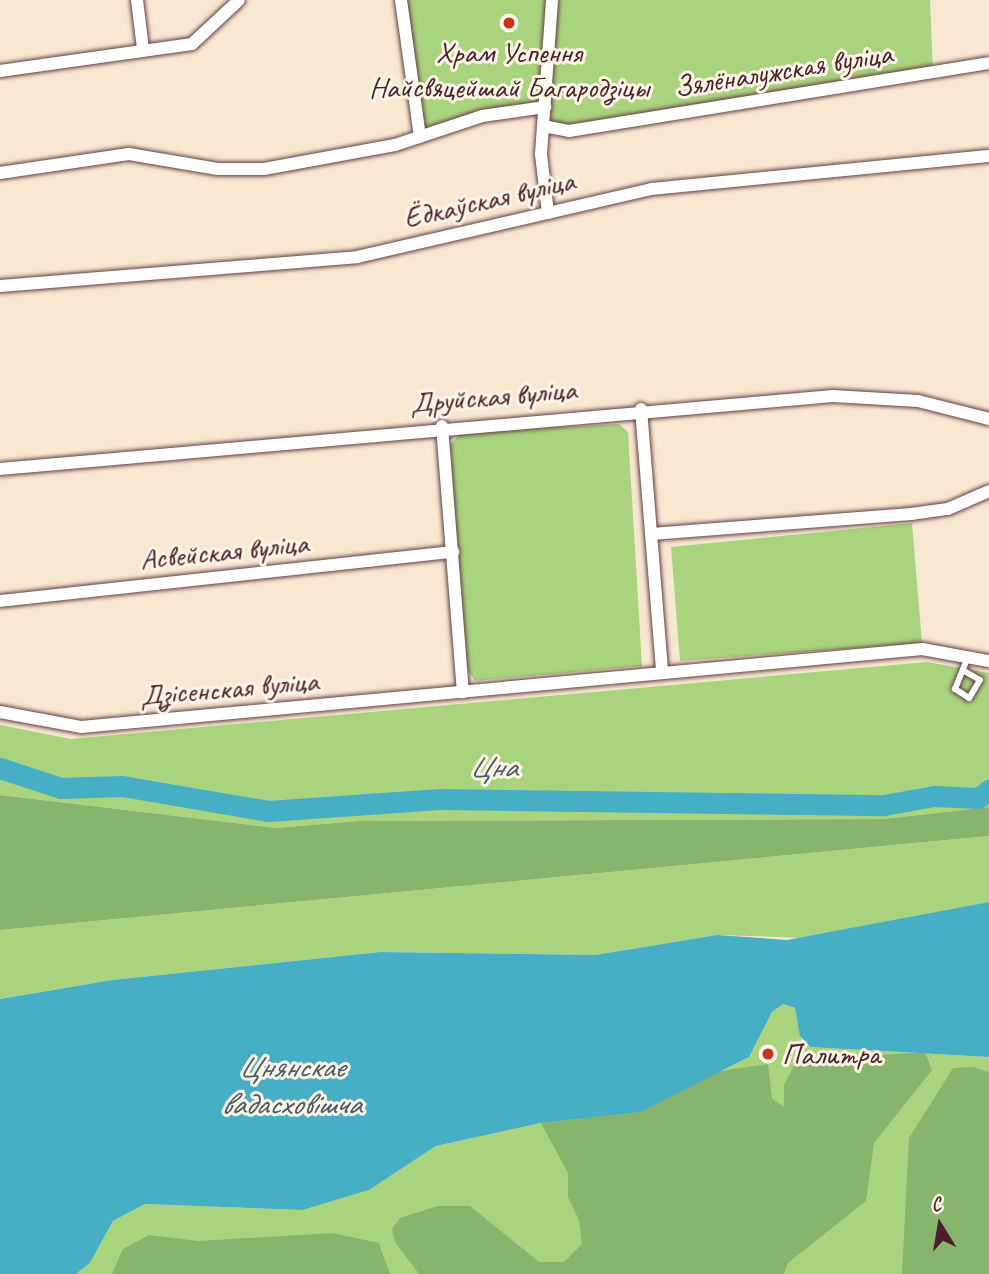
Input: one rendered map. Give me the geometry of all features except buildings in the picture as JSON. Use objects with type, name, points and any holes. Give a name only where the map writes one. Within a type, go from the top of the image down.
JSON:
[{"type":"street","points":[[137,0],[143,49]]},
{"type":"street","points":[[0,71],[192,44],[239,0]]},
{"type":"street","points":[[401,0],[420,136]]},
{"type":"street","points":[[548,213],[543,125],[552,0]]},
{"type":"street","name":"Зялёналужская вуліца","points":[[543,125],[569,131],[989,63]]},
{"type":"street","points":[[0,173],[141,153],[248,171],[420,136],[482,116],[545,107]]},
{"type":"street","name":"Ёдкаўская вуліца","points":[[0,286],[358,257],[652,189],[989,156]]},
{"type":"street","name":"Друйская вуліца","points":[[0,469],[641,409],[866,396],[989,419]]},
{"type":"street","points":[[641,409],[662,669]]},
{"type":"street","points":[[442,426],[463,692]]},
{"type":"street","points":[[651,534],[911,514],[948,509],[989,491]]},
{"type":"street","name":"Асвейская вуліца","points":[[0,601],[453,552]]},
{"type":"street","name":"Дзісенская вуліца","points":[[0,712],[81,727],[463,692],[662,669],[922,649],[968,654],[989,661]]},
{"type":"lane","points":[[965,672],[968,654]]},
{"type":"green space","points":[[401,0],[552,0],[547,91],[559,0],[930,0],[933,72],[569,131],[543,126],[545,107],[420,137]]},
{"type":"green space","points":[[619,424],[628,432],[642,666],[475,681],[465,667],[450,445],[461,433]]},
{"type":"green space","points":[[912,523],[922,643],[680,661],[671,547]]},
{"type":"green space","points":[[927,662],[989,673],[989,807],[883,819],[358,821],[276,828],[0,795],[0,725],[71,739]]},
{"type":"green space","points":[[0,795],[276,828],[358,821],[883,819],[989,807],[989,836],[0,930]]},
{"type":"green space","points":[[989,836],[989,902],[804,938],[717,935],[595,955],[380,952],[112,980],[0,999],[0,930]]},
{"type":"green space","points":[[783,1004],[795,1008],[802,1041],[810,1047],[989,1057],[989,1274],[76,1274],[90,1263],[113,1221],[145,1204],[303,1210],[369,1190],[436,1146],[541,1123],[650,1109],[749,1057],[772,1012]]},
{"type":"green space","points":[[925,1052],[932,1070],[874,1143],[866,1201],[788,1263],[784,1274],[419,1274],[395,1242],[392,1229],[400,1218],[438,1206],[470,1206],[539,1262],[564,1262],[582,1244],[579,1220],[568,1197],[568,1173],[541,1123],[641,1112],[714,1072],[768,1064],[772,1098],[784,1107],[784,1085],[796,1061]]},
{"type":"green space","points":[[973,1067],[989,1072],[989,1274],[902,1274],[909,1138],[953,1068]]},
{"type":"green space","points":[[332,1233],[379,1243],[390,1274],[112,1274],[123,1249],[149,1235],[198,1241]]},
{"type":"water","name":"Цнянскае вадасховішча","points":[[989,902],[989,1057],[810,1047],[800,1036],[795,1008],[783,1004],[772,1012],[749,1057],[641,1112],[541,1123],[436,1146],[369,1190],[303,1210],[145,1204],[113,1221],[90,1263],[76,1274],[0,1274],[0,999],[112,980],[380,952],[595,955],[717,935],[787,940]]},
{"type":"waterway","name":"Цна","points":[[0,768],[61,788],[122,786],[268,811],[440,799],[884,805],[934,796],[978,798],[989,790]]},
{"type":"place","name":"Храм Успення Найсвяцейшай Багародзіцы","points":[[509,23]]},
{"type":"place","name":"Палитра","points":[[768,1054]]}]
